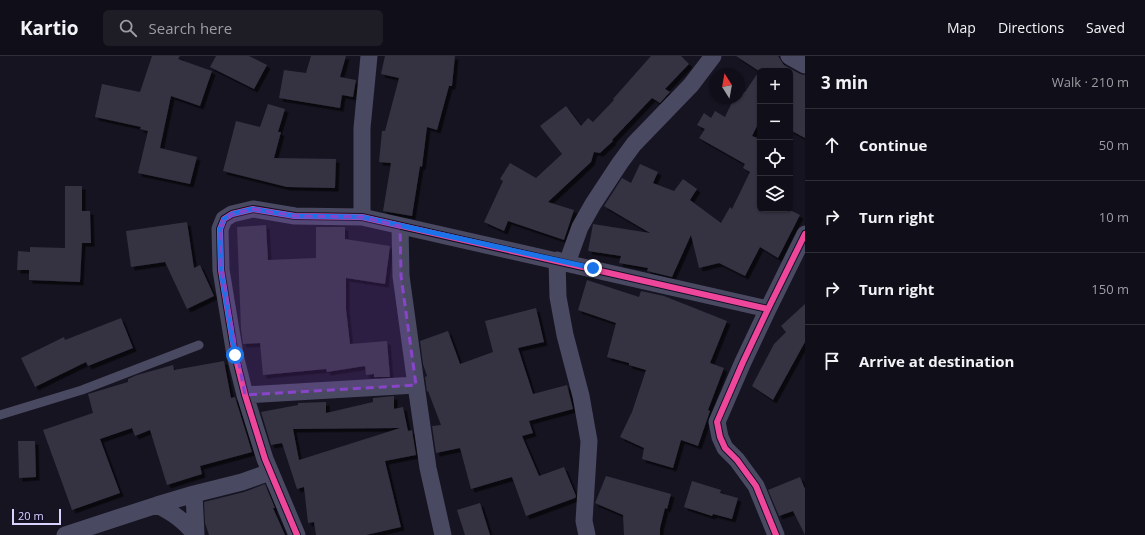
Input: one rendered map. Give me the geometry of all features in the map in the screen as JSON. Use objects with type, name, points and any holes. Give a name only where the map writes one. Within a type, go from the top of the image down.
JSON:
[{"type":"street","points":[[362,217],[362,128],[369,56]]},
{"type":"street","points":[[587,535],[584,522],[589,442],[581,396],[565,335],[558,297],[562,262],[593,204],[620,163],[634,144],[691,85],[713,56]]},
{"type":"street","points":[[789,56],[805,65]]},
{"type":"street","points":[[297,535],[265,459],[245,395],[235,355],[221,270],[220,229],[224,219],[232,214],[253,209],[295,216],[362,217],[768,308]]},
{"type":"street","points":[[400,226],[401,276],[416,385],[428,468],[443,535]]},
{"type":"street","points":[[776,535],[756,486],[737,460],[725,448],[720,437],[717,422],[768,308],[805,234]]},
{"type":"street","points":[[245,395],[416,385]]},
{"type":"street","points":[[65,535],[157,505],[242,482],[270,472]]},
{"type":"street","points":[[194,494],[195,535]]},
{"type":"street","points":[[157,505],[182,520],[195,535]]},
{"type":"lane","points":[[0,416],[82,390],[199,345]]},
{"type":"highlighted area","points":[[253,209],[295,216],[362,217],[400,226],[401,276],[416,385],[245,395],[221,270],[220,229],[224,219],[232,214]]},
{"type":"building","points":[[152,56],[180,56],[178,59],[212,71],[200,106],[171,96],[160,148],[197,157],[190,184],[138,173],[148,131],[140,129],[141,127],[95,117],[102,84],[140,92]]},
{"type":"building","points":[[216,56],[249,56],[267,65],[254,89],[210,67]]},
{"type":"building","points":[[311,56],[346,56],[340,77],[356,80],[353,97],[342,95],[340,108],[279,98],[284,70],[306,73]]},
{"type":"building","points":[[385,56],[455,56],[452,86],[449,86],[437,130],[427,127],[422,167],[420,166],[412,216],[383,211],[391,163],[379,162],[382,131],[385,131],[399,78],[381,74]]},
{"type":"building","points":[[651,56],[681,56],[689,64],[665,89],[670,92],[660,103],[652,98],[612,140],[613,141],[600,153],[594,152],[591,162],[548,202],[574,210],[564,240],[508,221],[504,231],[484,222],[503,181],[500,179],[510,163],[536,178],[562,154],[540,126],[566,106],[581,126],[588,118],[593,122],[614,100],[613,99]]},
{"type":"building","points":[[736,56],[778,56],[784,65],[789,68],[757,68],[757,70]]},
{"type":"building","points":[[793,70],[805,75],[805,138],[793,132]]},
{"type":"building","points":[[757,74],[757,126],[752,136],[757,138],[757,212],[793,212],[800,215],[778,258],[760,247],[745,276],[719,263],[699,268],[691,235],[672,277],[647,271],[648,268],[619,263],[621,256],[588,251],[593,224],[650,233],[604,206],[622,178],[631,183],[640,164],[658,172],[653,183],[674,191],[683,179],[697,189],[690,200],[721,223],[730,207],[732,209],[750,172],[743,168],[745,164],[699,138],[705,129],[697,125],[704,113],[711,118],[715,111],[725,117],[731,104],[745,104],[745,92]]},
{"type":"building","points":[[268,104],[285,109],[278,132],[281,132],[274,158],[336,159],[335,188],[287,187],[223,171],[236,121],[260,127]]},
{"type":"building","points":[[65,186],[82,186],[82,211],[90,211],[91,243],[82,243],[80,282],[29,280],[29,270],[17,270],[18,251],[30,252],[30,247],[65,248]]},
{"type":"building","points":[[187,222],[194,268],[200,265],[214,296],[187,309],[165,262],[131,267],[126,231]]},
{"type":"building","points":[[266,225],[268,260],[316,258],[316,227],[345,227],[345,239],[390,246],[385,284],[346,278],[346,309],[350,344],[387,341],[390,377],[374,377],[374,374],[366,375],[365,366],[327,372],[326,369],[263,375],[260,343],[243,344],[241,329],[237,227]]},
{"type":"building","points":[[587,280],[639,297],[641,291],[664,296],[727,321],[710,363],[724,368],[708,410],[710,411],[698,446],[681,440],[673,468],[642,459],[644,448],[620,437],[632,412],[646,370],[629,365],[629,363],[607,357],[616,323],[578,310]]},
{"type":"building","points":[[805,304],[805,342],[773,400],[752,386],[774,344],[786,332],[781,326]]},
{"type":"building","points":[[536,308],[544,342],[518,348],[533,394],[567,385],[573,409],[529,421],[533,433],[522,436],[539,476],[564,467],[576,496],[575,498],[526,516],[512,477],[471,489],[460,448],[436,453],[432,426],[441,425],[428,391],[427,392],[425,377],[427,376],[423,364],[420,341],[448,331],[460,364],[493,352],[485,321]]},
{"type":"building","points":[[121,318],[133,348],[88,366],[86,362],[35,387],[21,358],[64,337],[65,340]]},
{"type":"building","points":[[224,361],[231,398],[235,397],[252,452],[200,466],[202,474],[167,485],[150,430],[135,436],[132,428],[100,439],[120,493],[72,510],[43,430],[93,413],[88,394],[128,382],[128,379],[137,375],[173,365],[174,370]]},
{"type":"building","points":[[394,396],[394,409],[403,407],[408,431],[412,430],[416,455],[385,461],[401,527],[366,535],[316,535],[314,522],[308,523],[304,487],[297,489],[282,443],[271,445],[261,412],[298,405],[298,403],[326,402],[326,413],[373,402],[373,398]],"holes":[[[400,428],[299,460],[293,429]]]},
{"type":"building","points":[[18,441],[35,441],[36,477],[19,478]]},
{"type":"building","points":[[606,476],[671,494],[667,509],[665,508],[660,528],[660,535],[624,535],[623,515],[595,503]]},
{"type":"building","points":[[800,477],[805,489],[805,535],[793,511],[779,516],[768,490]]},
{"type":"building","points":[[692,481],[721,490],[720,493],[738,498],[732,519],[713,514],[712,516],[684,507]]},
{"type":"building","points":[[265,484],[275,508],[273,508],[285,535],[209,535],[205,523],[204,502],[244,492]]},
{"type":"building","points":[[480,503],[490,535],[465,535],[457,510]]},
{"type":"cycle path","points":[[297,535],[265,459],[245,395],[235,355],[221,270],[220,229],[224,219],[232,214],[253,209],[295,216],[362,217],[768,309]]},
{"type":"cycle path","points":[[776,535],[756,486],[737,460],[725,448],[720,437],[717,422],[743,362],[805,234]]},
{"type":"route","points":[[235,355],[221,270],[220,229],[224,219],[232,214],[253,209],[295,216],[362,217],[593,268]]}]
